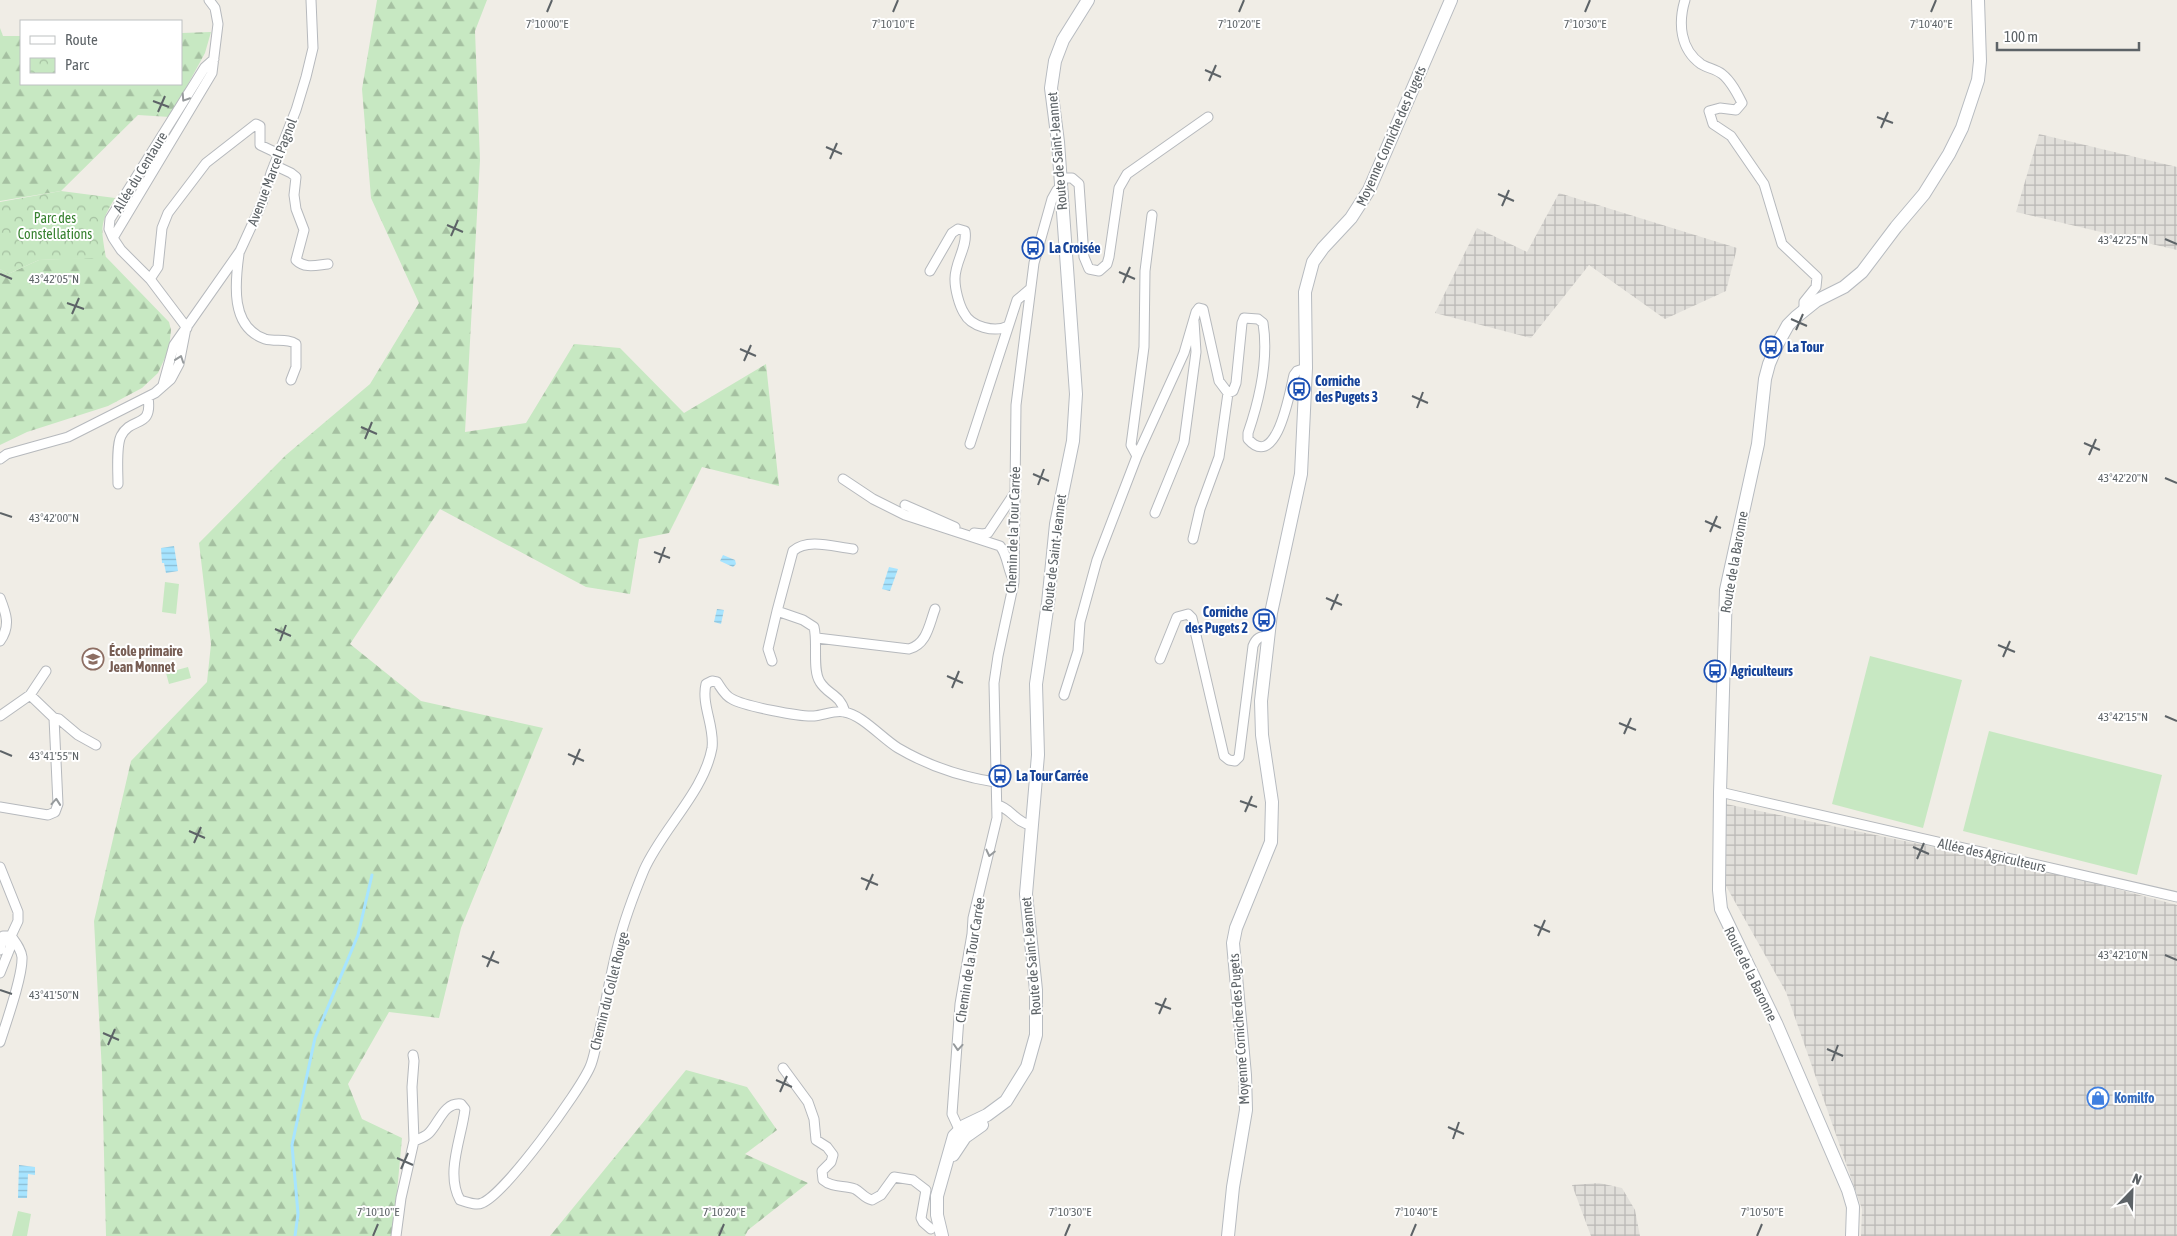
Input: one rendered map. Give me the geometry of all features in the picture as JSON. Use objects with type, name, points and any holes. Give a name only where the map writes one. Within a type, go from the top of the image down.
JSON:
[{"type":"main road","name":"Route de Saint-Jeannet","points":[[966,1130],[1001,1106],[1010,1096],[1021,1079],[1036,1035],[1036,990],[1026,894],[1038,755],[1037,670],[1048,603],[1056,524],[1070,461],[1075,416],[1074,363],[1061,183],[1057,132],[1051,95],[1053,71],[1067,32],[1088,0]]},
{"type":"main road","name":"Moyenne Corniche des Pugets","points":[[1228,1236],[1233,1187],[1246,1110],[1245,1075],[1233,943],[1236,928],[1269,848],[1272,824],[1272,802],[1260,713],[1269,636],[1280,568],[1300,482],[1306,368],[1305,292],[1313,262],[1322,248],[1351,218],[1369,190],[1451,0]]},
{"type":"main road","name":"Route de la Baronne","points":[[1852,1236],[1854,1227],[1853,1207],[1848,1190],[1783,1038],[1721,910],[1719,890],[1720,792],[1724,619],[1729,572],[1758,444],[1764,388],[1770,364],[1788,325],[1816,301],[1844,287],[1862,272],[1924,194],[1949,154],[1962,128],[1978,80],[1980,61],[1978,0]]},
{"type":"main road","points":[[942,1236],[932,1229],[941,1180],[954,1136],[966,1130]]},
{"type":"street","name":"Allée du Centaure","points":[[186,328],[150,278],[121,250],[113,238],[212,73],[218,16],[209,0]]},
{"type":"street","name":"Avenue Marcel Pagnol","points":[[0,459],[7,454],[68,436],[148,398],[171,379],[179,364],[186,328],[240,251],[262,203],[274,165],[296,110],[313,48],[311,0]]},
{"type":"street","points":[[1685,0],[1681,13],[1682,39],[1690,54],[1701,65],[1722,73],[1736,90],[1742,103],[1736,110],[1720,108],[1709,110],[1713,124],[1731,136],[1764,184],[1782,244],[1817,277],[1816,287],[1804,302],[1804,310]]},
{"type":"street","points":[[1061,183],[1072,178],[1079,184],[1084,257],[1089,269],[1094,271],[1102,269],[1109,257],[1119,188],[1126,174],[1208,117]]},
{"type":"street","points":[[150,278],[158,266],[162,228],[168,213],[195,176],[213,157],[256,124],[260,126],[260,145],[279,154]]},
{"type":"street","points":[[274,165],[296,177],[294,196],[296,209],[304,230],[296,260],[302,265],[308,266],[328,264]]},
{"type":"street","name":"Chemin de la Tour Carrée","points":[[966,1130],[954,1122],[952,1114],[960,1004],[973,918],[995,832],[997,805],[994,683],[1014,582],[1016,405],[1034,263],[1052,199],[1061,183]]},
{"type":"street","points":[[1137,456],[1131,445],[1144,347],[1145,271],[1152,216]]},
{"type":"street","points":[[930,271],[952,233],[958,229],[965,231],[966,238],[955,268],[955,282],[963,313],[969,320],[985,328],[1000,330],[1008,326]]},
{"type":"street","points":[[240,251],[236,288],[239,313],[251,331],[266,340],[296,344],[296,367],[291,380]]},
{"type":"street","points":[[217,285],[226,283],[236,288]]},
{"type":"street","points":[[970,444],[1018,300],[1030,289]]},
{"type":"street","points":[[1064,695],[1078,651],[1080,622],[1097,560],[1137,456],[1184,353],[1194,318],[1199,308],[1203,309],[1219,381],[1228,393],[1219,457],[1200,508],[1193,539]]},
{"type":"street","points":[[1155,513],[1184,442],[1196,352],[1194,318]]},
{"type":"street","points":[[1228,393],[1233,391],[1236,383],[1244,318],[1258,318],[1263,323],[1265,346],[1257,406],[1248,433],[1248,439],[1252,443],[1259,446],[1266,445],[1273,440],[1283,419],[1294,375],[1297,371],[1306,368]]},
{"type":"street","points":[[118,484],[119,441],[126,430],[147,415],[150,410],[148,398]]},
{"type":"street","points":[[844,479],[904,515],[1000,546],[1005,552],[1008,571],[1014,582]]},
{"type":"street","points":[[905,504],[962,530],[983,534],[988,533],[1016,491]]},
{"type":"street","points":[[772,661],[768,649],[793,551],[800,545],[809,544],[853,549]]},
{"type":"street","points":[[0,598],[7,619],[6,628],[0,640]]},
{"type":"street","points":[[817,638],[909,649],[918,646],[924,640],[935,609]]},
{"type":"street","points":[[777,612],[803,620],[814,627],[817,638],[816,670],[820,682],[838,698],[845,712],[897,747],[920,759],[978,780],[995,782]]},
{"type":"street","points":[[1160,659],[1177,617],[1188,614],[1192,618],[1224,756],[1229,760],[1236,761],[1240,757],[1253,646],[1261,636],[1269,636]]},
{"type":"street","points":[[0,716],[30,695],[46,671]]},
{"type":"street","name":"Chemin du Collet Rouge","points":[[414,1141],[427,1135],[448,1106],[454,1103],[461,1104],[465,1109],[454,1165],[456,1191],[460,1200],[481,1204],[493,1196],[512,1175],[579,1089],[591,1066],[618,945],[644,871],[653,852],[695,789],[706,766],[712,747],[705,698],[706,684],[712,681],[718,682],[730,698],[740,703],[812,716],[845,712]]},
{"type":"street","points":[[30,695],[54,718],[59,719],[78,735],[96,745]]},
{"type":"street","points":[[0,808],[48,815],[55,812],[58,804],[54,718]]},
{"type":"street","name":"Allée des Agriculteurs","points":[[1720,792],[2177,897]]},
{"type":"street","points":[[997,805],[1008,809],[1020,821],[1031,825]]},
{"type":"street","points":[[0,867],[18,912],[18,921],[5,935],[0,950]]},
{"type":"street","points":[[0,973],[10,948],[5,935]]},
{"type":"street","points":[[0,1042],[19,976],[22,957],[18,946],[5,935]]},
{"type":"street","points":[[396,1236],[401,1198],[414,1141],[412,1088],[414,1061],[412,1055]]},
{"type":"street","points":[[783,1068],[808,1102],[814,1119],[816,1140],[827,1147],[833,1155],[831,1162],[822,1171],[824,1180],[831,1184],[853,1188],[866,1198],[872,1200],[881,1195],[894,1177],[913,1180],[926,1190],[921,1218],[932,1229]]},
{"type":"shaded area","points":[[2039,134],[2177,167],[2177,250],[2016,212]]},
{"type":"shaded area","points":[[1559,193],[1737,248],[1726,291],[1665,319],[1589,265],[1531,338],[1435,313],[1477,228],[1527,252]]},
{"type":"shaded area","points":[[1726,804],[2053,872],[2177,905],[2177,1236],[1861,1236],[1862,1209],[1786,992],[1726,886]]},
{"type":"shaded area","points":[[1599,1183],[1622,1188],[1635,1210],[1640,1236],[1591,1236],[1572,1185]]},
{"type":"green space","points":[[377,0],[487,0],[475,31],[480,160],[465,432],[526,423],[574,344],[620,348],[684,413],[766,364],[779,486],[702,467],[669,533],[639,539],[630,594],[586,587],[440,509],[350,644],[421,701],[543,728],[461,928],[439,1018],[389,1012],[348,1084],[362,1119],[402,1138],[393,1236],[106,1236],[102,1072],[94,921],[131,761],[207,682],[211,644],[199,543],[286,455],[370,384],[419,303],[371,198],[362,89]]},
{"type":"green space","points":[[0,28],[3,36],[20,36],[20,85],[182,85],[182,33],[211,32],[205,53],[170,117],[138,115],[61,191],[0,201]]},
{"type":"green space","name":"Parc des Constellations","points":[[61,191],[115,198],[106,214],[103,226],[102,233],[106,258],[39,260],[8,274],[0,269],[0,202]]},
{"type":"green space","points":[[106,257],[169,322],[171,330],[169,349],[158,373],[142,388],[108,406],[27,432],[0,445],[0,269],[8,274],[39,260]]},
{"type":"green space","points":[[165,582],[179,584],[176,614],[162,612]]},
{"type":"green space","points":[[1870,656],[1962,680],[1923,828],[1832,804]]},
{"type":"green space","points":[[188,667],[191,678],[169,684],[166,673]]},
{"type":"green space","points":[[1989,731],[2162,775],[2137,875],[1963,831]]},
{"type":"green space","points":[[686,1070],[747,1087],[777,1130],[745,1154],[808,1183],[748,1230],[745,1236],[550,1236]]},
{"type":"green space","points":[[18,1211],[31,1214],[27,1236],[12,1236]]},
{"type":"water","points":[[174,546],[178,571],[166,573],[164,563],[162,563],[161,548]]},
{"type":"water","points":[[723,555],[735,560],[736,564],[733,567],[720,561]]},
{"type":"water","points":[[889,567],[898,569],[890,591],[882,589]]},
{"type":"water","points":[[717,609],[724,610],[721,624],[714,622]]},
{"type":"water","points":[[19,1165],[35,1167],[35,1175],[28,1174],[27,1198],[18,1198]]},
{"type":"waterway","points":[[295,1236],[298,1214],[292,1145],[315,1038],[358,935],[372,875]]},
{"type":"place","name":"La Croisée","points":[[1033,248]]},
{"type":"place","name":"La Tour","points":[[1771,347]]},
{"type":"place","name":"Corniche des Pugets 3","points":[[1299,389]]},
{"type":"place","name":"Corniche des Pugets 2","points":[[1264,620]]},
{"type":"place","name":"École primaire Jean Monnet","points":[[93,659]]},
{"type":"place","name":"Agriculteurs","points":[[1715,671]]},
{"type":"place","name":"La Tour Carrée","points":[[1000,776]]},
{"type":"place","name":"Komilfo","points":[[2098,1098]]}]
